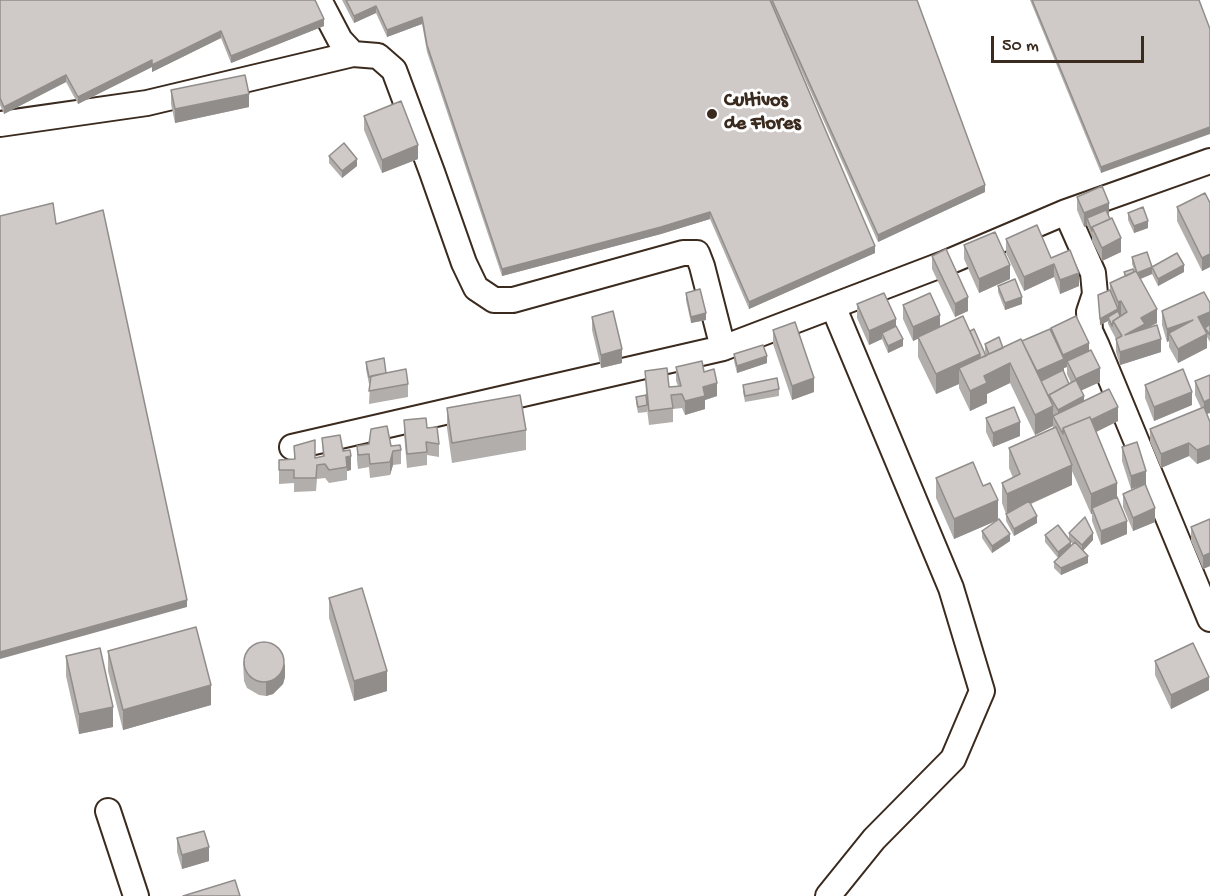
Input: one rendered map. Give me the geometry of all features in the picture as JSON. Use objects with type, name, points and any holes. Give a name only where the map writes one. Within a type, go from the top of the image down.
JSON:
[{"type":"street","points":[[319,0],[340,40],[353,54]]},
{"type":"street","points":[[0,124],[147,103],[353,54],[378,56],[394,70],[464,263],[476,288],[494,300],[513,300],[683,253],[697,253],[723,348]]},
{"type":"street","points":[[292,447],[723,348],[946,263],[1066,212],[1210,161]]},
{"type":"street","points":[[1066,212],[1093,273],[1095,294],[1089,312],[1090,331],[1210,619]]},
{"type":"street","points":[[828,896],[874,839],[953,759],[982,691],[951,588],[833,306]]},
{"type":"street","points":[[108,811],[136,896]]},
{"type":"building","points":[[0,0],[315,0],[324,19],[231,56],[221,31],[152,65],[152,60],[78,97],[66,75],[4,107],[0,98]]},
{"type":"building","points":[[346,0],[770,0],[875,246],[749,302],[710,212],[502,269],[427,45],[422,17],[387,30],[376,6],[354,16]]},
{"type":"building","name":"Cultivos de Flores","points":[[772,0],[917,0],[985,185],[878,235]]},
{"type":"building","points":[[1032,0],[1199,0],[1210,29],[1210,127],[1101,167]]},
{"type":"building","points":[[245,75],[249,94],[175,109],[171,90]]},
{"type":"building","points":[[401,101],[418,145],[382,160],[364,116]]},
{"type":"building","points":[[344,143],[357,159],[342,171],[329,156]]},
{"type":"building","points":[[1102,186],[1109,203],[1084,213],[1077,197]]},
{"type":"building","points":[[1205,193],[1210,203],[1210,254],[1202,258],[1177,207]]},
{"type":"building","points":[[53,203],[56,224],[103,210],[187,600],[0,652],[0,216]]},
{"type":"building","points":[[1143,207],[1148,221],[1134,226],[1128,213]]},
{"type":"building","points":[[1106,210],[1110,219],[1092,227],[1092,231],[1087,218]]},
{"type":"building","points":[[1112,218],[1121,238],[1102,248],[1092,227]]},
{"type":"building","points":[[1037,225],[1051,258],[1070,250],[1079,273],[1060,280],[1054,264],[1024,277],[1006,239]]},
{"type":"building","points":[[995,232],[1010,265],[979,279],[964,245]]},
{"type":"building","points":[[946,249],[968,297],[955,304],[932,256]]},
{"type":"building","points":[[1147,252],[1152,267],[1137,273],[1132,257]]},
{"type":"building","points":[[1177,253],[1184,265],[1158,279],[1152,267]]},
{"type":"building","points":[[1133,269],[1134,272],[1126,276],[1124,272]]},
{"type":"building","points":[[1136,271],[1157,309],[1141,318],[1145,324],[1125,335],[1157,325],[1161,339],[1120,352],[1116,339],[1122,336],[1113,321],[1127,312],[1121,301],[1118,302],[1110,283]]},
{"type":"building","points":[[1015,279],[1022,297],[1005,303],[998,286]]},
{"type":"building","points":[[700,289],[706,313],[691,317],[686,293]]},
{"type":"building","points":[[1110,290],[1118,309],[1100,319],[1098,295]]},
{"type":"building","points":[[1204,292],[1210,303],[1210,312],[1198,317],[1207,334],[1178,349],[1169,333],[1193,320],[1167,329],[1162,311]]},
{"type":"building","points":[[884,293],[896,319],[869,331],[857,304]]},
{"type":"building","points":[[930,293],[940,315],[913,327],[903,305]]},
{"type":"building","points":[[613,311],[622,349],[601,355],[592,317]]},
{"type":"building","points":[[1118,311],[1120,316],[1113,321],[1112,326],[1108,317]]},
{"type":"building","points":[[963,316],[980,354],[936,374],[918,337]]},
{"type":"building","points":[[1076,316],[1089,343],[1063,355],[1051,328]]},
{"type":"building","points":[[795,322],[814,378],[792,386],[773,330]]},
{"type":"building","points":[[1210,324],[1210,335],[1205,328]]},
{"type":"building","points":[[896,326],[903,339],[888,346],[882,333]]},
{"type":"building","points":[[974,329],[986,356],[980,358],[970,331]]},
{"type":"building","points":[[1050,329],[1064,359],[1037,371],[1022,341]]},
{"type":"building","points":[[999,337],[1003,348],[989,354],[985,344]]},
{"type":"building","points":[[1021,339],[1053,406],[1035,415],[1010,363],[984,376],[987,383],[970,391],[959,368]]},
{"type":"building","points":[[763,345],[767,356],[737,366],[734,354]]},
{"type":"building","points":[[1091,350],[1100,368],[1076,379],[1067,361]]},
{"type":"building","points":[[384,358],[386,373],[369,377],[366,362]]},
{"type":"building","points":[[702,361],[704,372],[714,369],[717,383],[703,387],[705,396],[685,401],[682,394],[671,395],[673,408],[649,411],[645,371],[667,368],[669,387],[681,386],[676,367]]},
{"type":"building","points":[[406,369],[408,384],[369,391],[371,376]]},
{"type":"building","points":[[1183,369],[1192,392],[1154,407],[1145,385]]},
{"type":"building","points":[[1063,370],[1069,384],[1049,397],[1041,381]]},
{"type":"building","points":[[1210,375],[1210,399],[1204,402],[1195,381]]},
{"type":"building","points":[[777,378],[779,389],[745,396],[743,385]]},
{"type":"building","points":[[1076,380],[1084,396],[1058,410],[1049,395]]},
{"type":"building","points":[[1109,389],[1118,407],[1091,420],[1090,417],[1063,428],[1063,434],[1053,416]]},
{"type":"building","points":[[520,395],[526,430],[452,443],[447,408]]},
{"type":"building","points":[[646,395],[647,405],[638,407],[636,397]]},
{"type":"building","points":[[1014,407],[1020,422],[993,433],[986,418]]},
{"type":"building","points":[[1204,407],[1210,422],[1210,445],[1197,450],[1189,443],[1161,454],[1150,429]]},
{"type":"building","points":[[1090,417],[1117,483],[1091,494],[1063,428]]},
{"type":"building","points":[[426,418],[427,428],[437,427],[439,444],[426,442],[427,452],[407,454],[404,420]]},
{"type":"building","points":[[387,426],[391,446],[400,445],[401,450],[393,451],[390,462],[370,464],[369,454],[358,455],[357,446],[369,444],[371,429]]},
{"type":"building","points":[[1056,427],[1072,465],[1007,494],[1002,483],[1020,474],[1009,448]]},
{"type":"building","points":[[340,435],[343,451],[350,450],[351,456],[346,457],[347,467],[329,470],[325,464],[317,465],[316,478],[294,478],[294,470],[279,470],[279,460],[295,459],[294,446],[315,440],[315,458],[324,456],[322,438]]},
{"type":"building","points":[[1137,442],[1146,471],[1131,476],[1122,447]]},
{"type":"building","points":[[973,462],[983,486],[990,483],[998,500],[954,519],[936,478]]},
{"type":"building","points":[[1145,484],[1155,508],[1133,518],[1123,494]]},
{"type":"building","points":[[1117,497],[1127,521],[1101,531],[1092,508]]},
{"type":"building","points":[[1029,501],[1037,516],[1014,529],[1006,514]]},
{"type":"building","points":[[1085,517],[1093,533],[1082,545],[1069,533]]},
{"type":"building","points":[[999,519],[1010,534],[992,546],[982,531]]},
{"type":"building","points":[[1210,519],[1210,553],[1203,556],[1191,527]]},
{"type":"building","points":[[1058,525],[1071,542],[1058,552],[1045,535]]},
{"type":"building","points":[[1075,542],[1088,556],[1061,568],[1054,562]]},
{"type":"building","points":[[362,588],[387,671],[354,681],[329,598]]},
{"type":"building","points":[[196,627],[211,685],[123,710],[108,651]]},
{"type":"building","points":[[264,642],[272,643],[278,648],[283,654],[283,670],[278,676],[272,681],[264,682],[256,681],[250,676],[245,670],[244,662],[245,654],[250,648],[256,643]]},
{"type":"building","points":[[1193,643],[1209,677],[1171,695],[1155,661]]},
{"type":"building","points":[[100,648],[113,707],[79,714],[66,656]]},
{"type":"building","points":[[204,831],[209,847],[182,855],[177,838]]},
{"type":"building","points":[[235,880],[240,896],[183,896]]},
{"type":"place","name":"Cultivos de Flores","points":[[712,114]]}]
